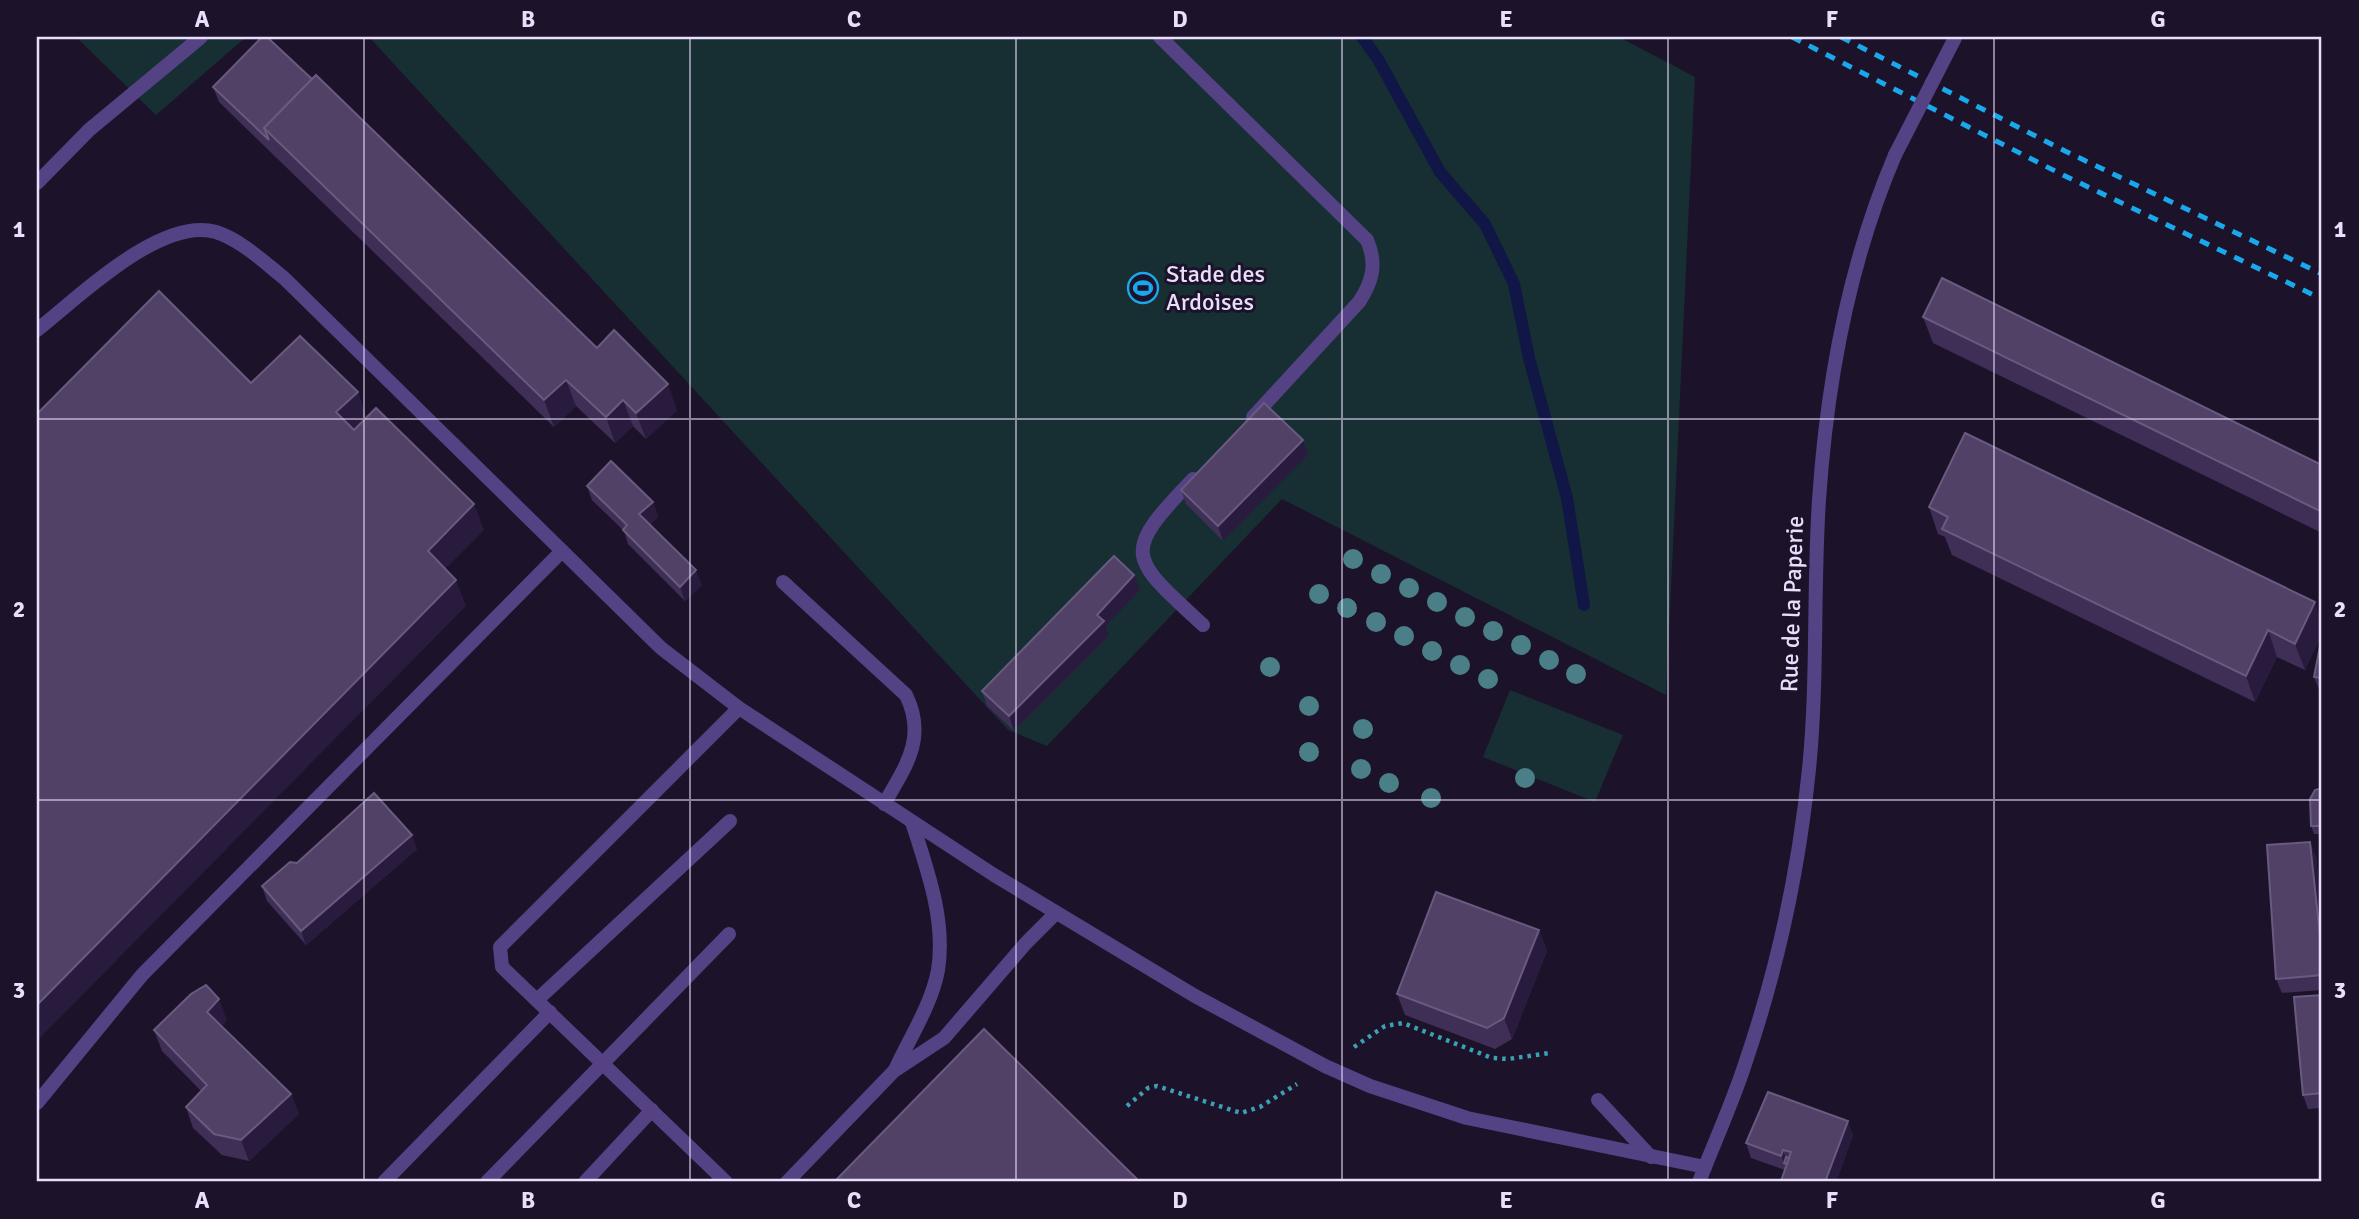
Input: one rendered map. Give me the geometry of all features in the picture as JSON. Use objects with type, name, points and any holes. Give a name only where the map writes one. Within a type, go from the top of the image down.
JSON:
[{"type":"street","points":[[37,183],[89,131],[201,37]]},
{"type":"street","points":[[1160,37],[1367,240],[1373,254],[1369,287],[1359,302],[1340,326],[1246,424]]},
{"type":"street","name":"Rue de la Paperie","points":[[1699,1182],[1745,1066],[1766,997],[1799,844],[1809,768],[1819,499],[1836,353],[1869,216],[1895,155],[1955,38]]},
{"type":"street","points":[[37,331],[135,254],[164,237],[191,229],[218,233],[250,251],[284,278],[661,648],[739,708],[1056,913],[1266,1035],[1370,1086],[1467,1118],[1705,1167]]},
{"type":"street","points":[[1199,472],[1152,522],[1141,548],[1147,568],[1168,593],[1203,625]]},
{"type":"street","points":[[37,1103],[142,975],[562,551]]},
{"type":"street","points":[[783,582],[906,695],[915,714],[916,735],[911,754],[884,804]]},
{"type":"street","points":[[726,1182],[502,967],[500,947],[739,708]]},
{"type":"street","points":[[537,1000],[730,821]]},
{"type":"street","points":[[894,1072],[930,995],[938,971],[939,950],[931,884],[912,822]]},
{"type":"street","points":[[786,1182],[894,1072],[944,1038],[1026,943],[1056,913]]},
{"type":"street","points":[[487,1182],[729,934]]},
{"type":"street","points":[[384,1182],[550,1012]]},
{"type":"street","points":[[1598,1100],[1651,1157]]},
{"type":"street","points":[[585,1182],[652,1110]]},
{"type":"green space","points":[[76,37],[246,37],[156,115]]},
{"type":"green space","name":"Stade des Ardoises","points":[[369,37],[1619,37],[1695,77],[1666,695],[1282,499],[1047,746],[1008,730]]},
{"type":"green space","points":[[1510,690],[1623,735],[1595,802],[1483,757]]},
{"type":"building","points":[[262,37],[267,37],[312,79],[264,128],[269,140],[213,87]]},
{"type":"building","points":[[316,75],[597,348],[614,330],[668,384],[636,413],[623,400],[606,417],[566,380],[544,400],[264,128]]},
{"type":"building","points":[[1942,278],[2322,465],[2322,512],[1923,317]]},
{"type":"building","points":[[159,291],[251,383],[300,336],[358,392],[336,412],[354,430],[376,408],[474,504],[428,551],[456,580],[37,1005],[37,414]]},
{"type":"building","points":[[1264,403],[1303,440],[1218,526],[1181,490]]},
{"type":"building","points":[[1965,433],[2315,602],[2295,644],[2268,630],[2246,676],[1942,529],[1948,517],[1929,507]]},
{"type":"building","points":[[611,461],[653,502],[639,514],[696,570],[680,587],[623,530],[627,525],[587,486]]},
{"type":"building","points":[[1114,556],[1134,575],[1097,615],[1104,621],[1009,716],[982,691]]},
{"type":"building","points":[[2322,636],[2322,678],[2314,677]]},
{"type":"building","points":[[2322,788],[2322,826],[2311,826],[2310,799],[2315,790]]},
{"type":"building","points":[[374,793],[412,835],[301,931],[262,886],[290,862],[297,863]]},
{"type":"building","points":[[2310,842],[2322,975],[2276,979],[2267,845]]},
{"type":"building","points":[[1436,892],[1539,930],[1504,1018],[1487,1028],[1397,994]]},
{"type":"building","points":[[206,985],[219,999],[207,1012],[291,1094],[241,1140],[214,1134],[186,1107],[207,1085],[154,1030],[191,994]]},
{"type":"building","points":[[2322,995],[2322,1093],[2303,1095],[2294,997]]},
{"type":"building","points":[[984,1029],[1140,1182],[834,1182]]},
{"type":"building","points":[[1768,1092],[1848,1121],[1825,1182],[1781,1181],[1791,1152],[1783,1150],[1781,1156],[1746,1143]]},
{"type":"waterway","points":[[1362,37],[1378,59],[1440,172],[1485,224],[1514,284],[1529,358],[1567,498],[1584,605]]},
{"type":"railway","points":[[1792,37],[2059,173],[2322,299]]},
{"type":"railway","points":[[1841,37],[2065,151],[2322,274]]},
{"type":"place","name":"Stade des Ardoises","points":[[1143,288]]}]
